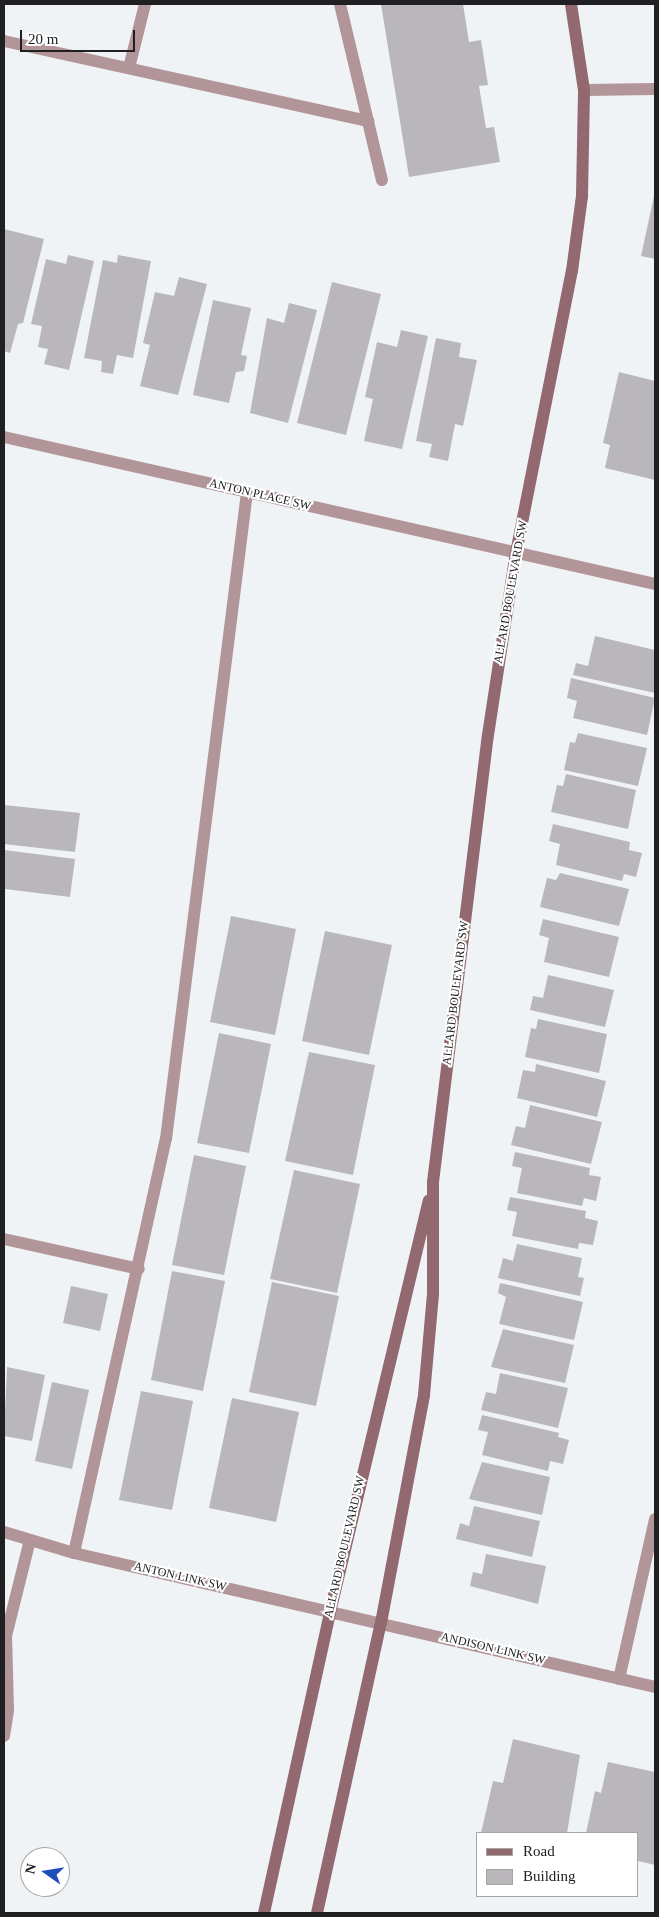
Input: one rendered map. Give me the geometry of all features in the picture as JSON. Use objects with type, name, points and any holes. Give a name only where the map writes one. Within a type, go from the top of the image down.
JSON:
[{"type":"street","points":[[130,68],[145,4]]},
{"type":"street","points":[[340,4],[382,180]]},
{"type":"street","name":"ALLARD BOULEVARD SW","points":[[264,1913],[330,1612],[433,1182],[488,735],[516,553],[572,271],[582,196],[584,90],[571,4]]},
{"type":"street","points":[[4,40],[368,121]]},
{"type":"street","points":[[584,90],[655,89]]},
{"type":"street","name":"ANTON PLACE SW","points":[[4,437],[655,584]]},
{"type":"street","points":[[74,1553],[139,1269],[166,1139],[186,1001],[247,492]]},
{"type":"street","name":"ALLARD BOULEVARD SW","points":[[317,1913],[381,1623],[424,1395],[433,1294],[433,1182]]},
{"type":"street","points":[[4,1239],[139,1269]]},
{"type":"street","points":[[619,1679],[655,1519]]},
{"type":"street","name":"ANTON LINK SW","points":[[4,1532],[74,1553],[330,1612]]},
{"type":"street","points":[[4,1736],[8,1710],[6,1636],[30,1540]]},
{"type":"street","name":"ANDISON LINK SW","points":[[330,1612],[655,1687]]},
{"type":"building","points":[[381,4],[463,4],[469,42],[481,40],[488,85],[479,86],[486,128],[494,127],[500,162],[409,177]]},
{"type":"building","points":[[655,196],[655,259],[641,256]]},
{"type":"building","points":[[4,229],[44,239],[23,323],[18,324],[10,353],[4,351]]},
{"type":"building","points":[[68,255],[94,261],[69,370],[44,364],[48,349],[38,347],[42,326],[31,324],[46,259],[66,264]]},
{"type":"building","points":[[118,255],[151,261],[133,358],[117,355],[113,374],[101,372],[102,361],[84,358],[103,260],[117,263]]},
{"type":"building","points":[[179,277],[207,284],[178,395],[140,386],[150,345],[143,343],[155,292],[174,296]]},
{"type":"building","points":[[332,282],[381,294],[346,435],[297,423]]},
{"type":"building","points":[[213,300],[251,308],[241,355],[247,356],[244,371],[236,372],[229,403],[193,395]]},
{"type":"building","points":[[289,303],[317,310],[288,423],[250,413],[267,318],[284,323]]},
{"type":"building","points":[[401,330],[428,336],[402,449],[364,441],[373,399],[365,397],[377,342],[397,347]]},
{"type":"building","points":[[436,338],[461,343],[459,357],[477,360],[463,426],[455,424],[448,461],[429,457],[432,444],[416,441]]},
{"type":"building","points":[[619,372],[655,381],[655,480],[605,468],[610,445],[603,443]]},
{"type":"building","points":[[595,636],[655,650],[655,693],[573,675],[576,663],[588,666]]},
{"type":"building","points":[[571,678],[655,698],[647,735],[573,718],[577,701],[567,698]]},
{"type":"building","points":[[578,733],[647,748],[638,786],[564,770],[570,742],[575,743]]},
{"type":"building","points":[[566,774],[636,790],[628,829],[551,812],[557,785],[563,786]]},
{"type":"building","points":[[4,805],[80,813],[75,852],[4,844]]},
{"type":"building","points":[[553,824],[630,842],[629,850],[642,853],[636,877],[624,874],[622,881],[556,865],[560,844],[549,841]]},
{"type":"building","points":[[4,850],[75,859],[70,897],[5,889]]},
{"type":"building","points":[[560,873],[629,889],[619,926],[540,907],[547,878],[556,880]]},
{"type":"building","points":[[231,916],[296,929],[275,1035],[210,1022]]},
{"type":"building","points":[[543,919],[619,937],[609,977],[544,962],[549,938],[539,935]]},
{"type":"building","points":[[325,931],[392,945],[369,1055],[302,1041]]},
{"type":"building","points":[[548,975],[614,990],[605,1027],[530,1010],[533,996],[543,998]]},
{"type":"building","points":[[538,1019],[607,1034],[599,1073],[525,1057],[531,1028],[536,1029]]},
{"type":"building","points":[[219,1033],[271,1044],[249,1153],[197,1143]]},
{"type":"building","points":[[309,1052],[375,1065],[353,1175],[285,1161]]},
{"type":"building","points":[[536,1064],[606,1081],[597,1117],[517,1098],[523,1070],[535,1072]]},
{"type":"building","points":[[530,1105],[602,1122],[591,1164],[511,1145],[516,1126],[525,1128]]},
{"type":"building","points":[[515,1152],[590,1168],[589,1175],[601,1177],[596,1201],[584,1198],[582,1206],[517,1193],[522,1168],[512,1166]]},
{"type":"building","points":[[194,1155],[246,1166],[224,1275],[172,1265]]},
{"type":"building","points":[[294,1170],[360,1184],[337,1293],[270,1279]]},
{"type":"building","points":[[510,1197],[586,1211],[585,1218],[598,1221],[593,1245],[579,1243],[578,1249],[512,1236],[517,1212],[507,1210]]},
{"type":"building","points":[[517,1244],[582,1258],[578,1277],[584,1278],[580,1296],[498,1278],[503,1258],[513,1261]]},
{"type":"building","points":[[172,1271],[225,1281],[203,1391],[151,1380]]},
{"type":"building","points":[[272,1282],[339,1296],[316,1406],[249,1392]]},
{"type":"building","points":[[500,1283],[583,1302],[574,1340],[499,1324],[506,1297],[498,1293]]},
{"type":"building","points":[[71,1286],[108,1294],[100,1331],[63,1323]]},
{"type":"building","points":[[503,1329],[574,1345],[565,1383],[491,1367]]},
{"type":"building","points":[[7,1367],[45,1375],[32,1441],[4,1436]]},
{"type":"building","points":[[500,1373],[568,1388],[558,1428],[481,1410],[486,1392],[496,1394]]},
{"type":"building","points":[[52,1382],[89,1390],[72,1469],[35,1461]]},
{"type":"building","points":[[141,1391],[193,1401],[172,1510],[119,1500]]},
{"type":"building","points":[[232,1398],[299,1412],[276,1522],[209,1508]]},
{"type":"building","points":[[482,1415],[559,1433],[558,1437],[569,1440],[563,1464],[550,1461],[548,1471],[482,1455],[488,1432],[478,1430]]},
{"type":"building","points":[[482,1462],[550,1477],[542,1515],[469,1499]]},
{"type":"building","points":[[474,1506],[540,1521],[532,1557],[456,1539],[460,1523],[469,1526]]},
{"type":"building","points":[[486,1554],[546,1566],[538,1604],[470,1586],[473,1572],[482,1574]]},
{"type":"building","points":[[513,1739],[580,1755],[567,1832],[481,1832],[493,1781],[503,1783]]},
{"type":"building","points":[[608,1762],[655,1772],[655,1865],[639,1861],[639,1832],[586,1832],[595,1791],[601,1793]]}]
